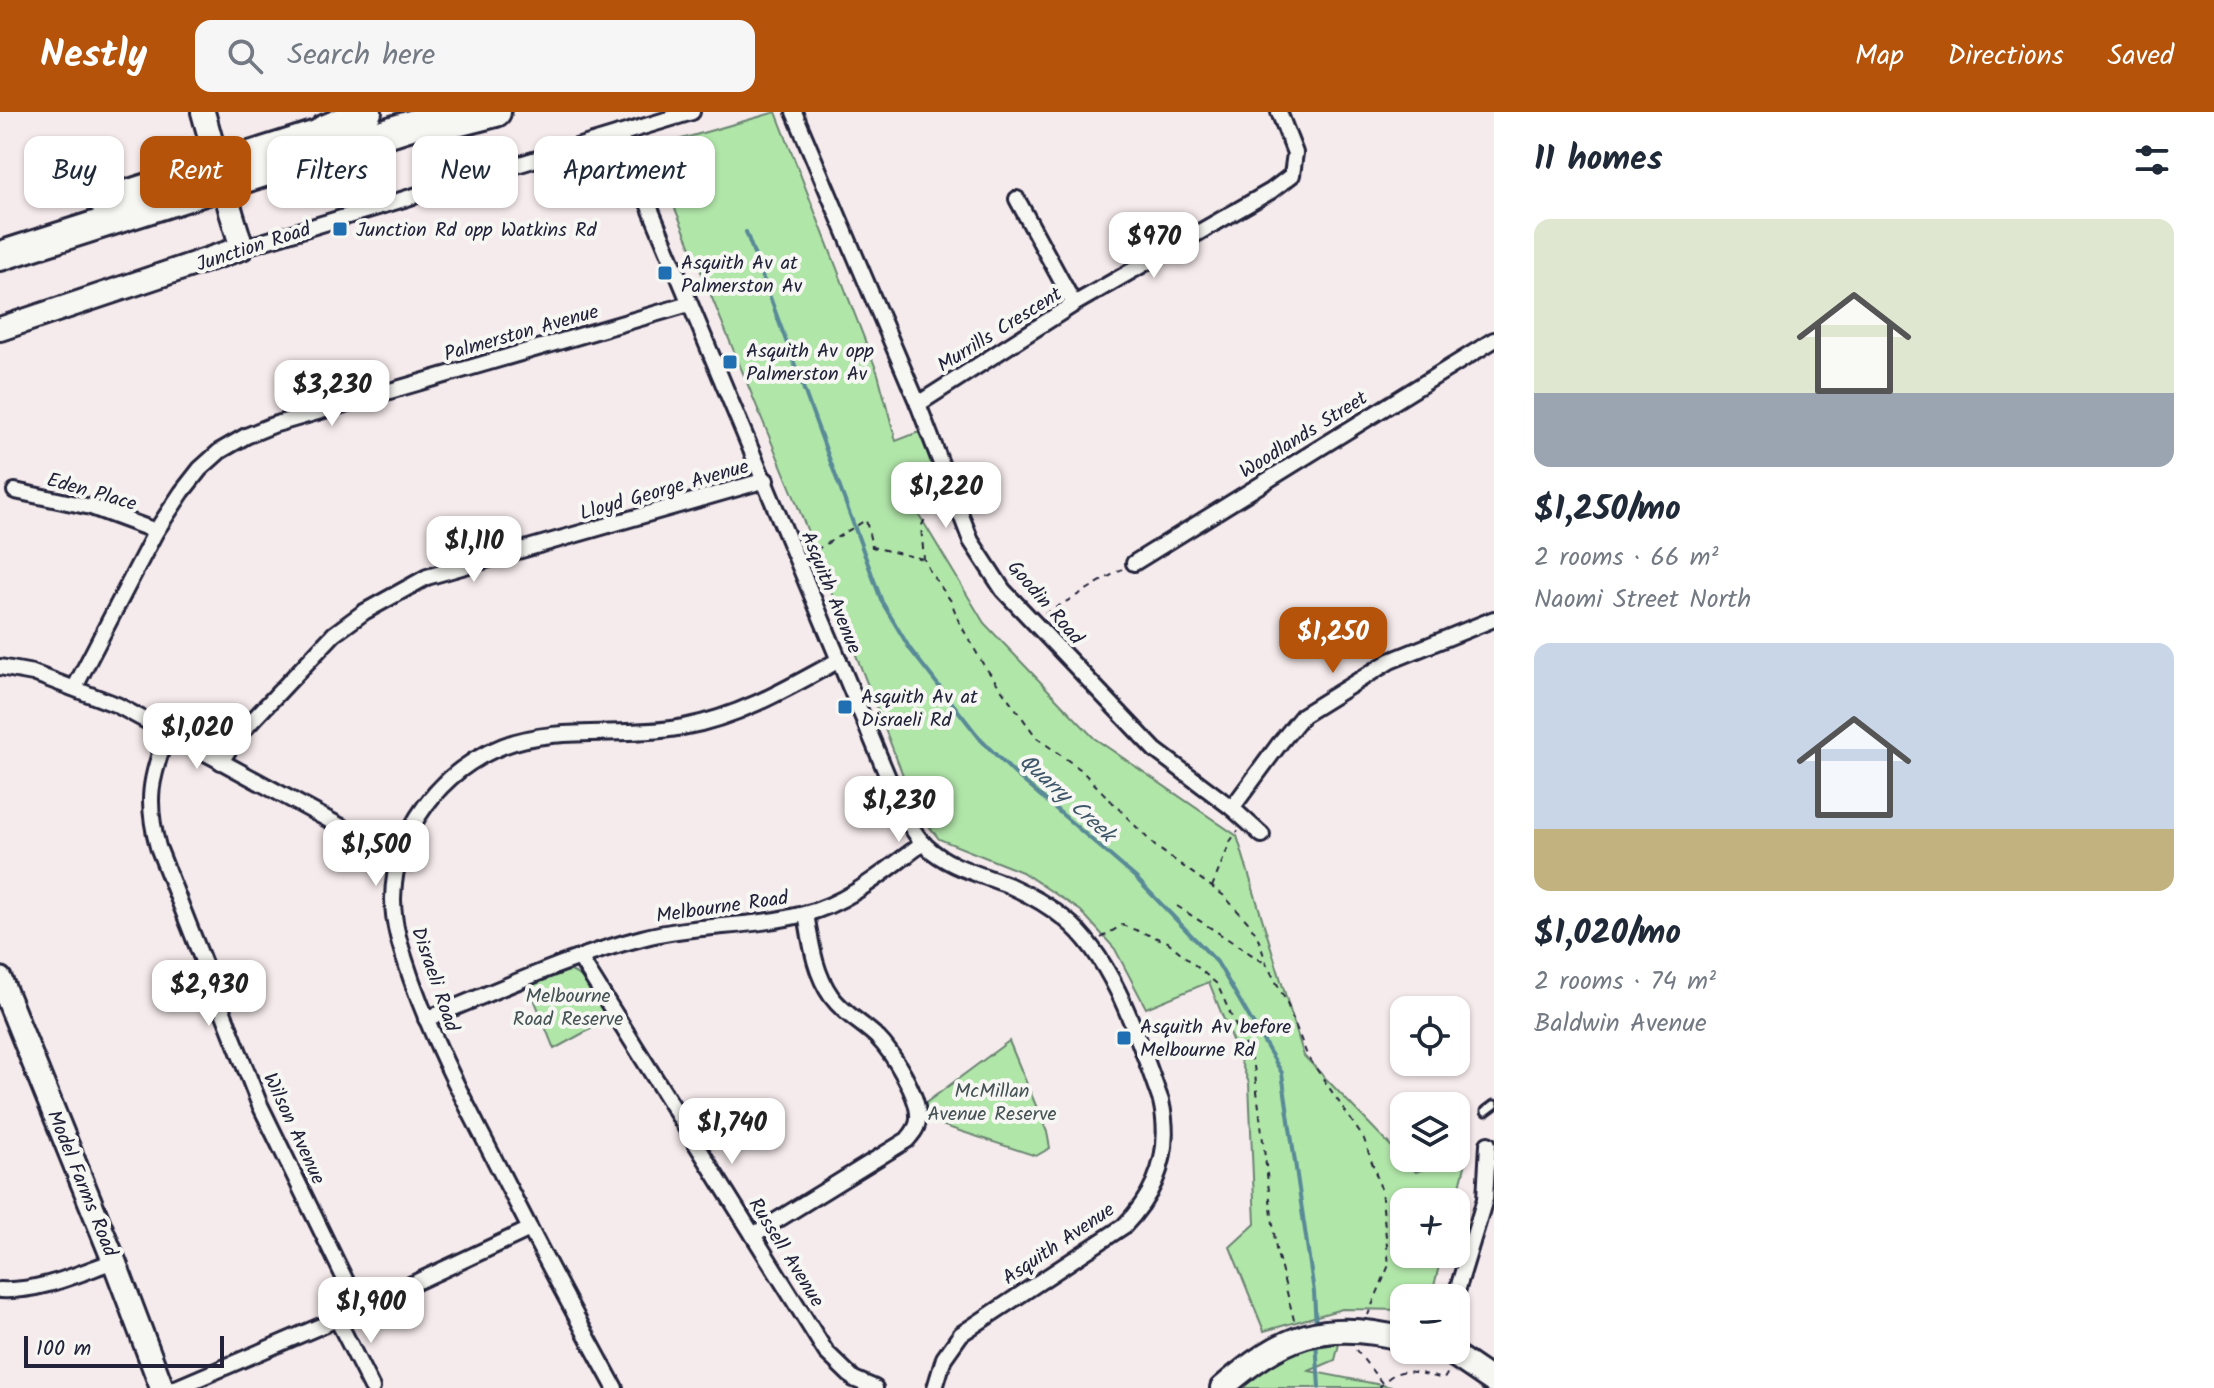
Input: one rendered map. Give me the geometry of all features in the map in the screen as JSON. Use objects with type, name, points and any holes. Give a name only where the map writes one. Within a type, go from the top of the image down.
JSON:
[{"type":"highway","points":[[311,136],[367,112]]},
{"type":"highway","points":[[313,136],[389,112]]},
{"type":"highway","points":[[0,256],[452,112]]},
{"type":"highway","points":[[266,171],[496,112]]},
{"type":"highway","points":[[0,236],[267,151]]},
{"type":"street","points":[[203,112],[242,248]]},
{"type":"street","name":"Junction Road","points":[[0,329],[242,248],[692,112]]},
{"type":"street","name":"Goodin Road","points":[[794,112],[918,404],[971,541],[1003,590],[1155,750],[1232,808],[1262,835]]},
{"type":"street","name":"Murrills Crescent","points":[[918,404],[1074,304],[1271,191],[1292,175],[1295,153],[1279,112]]},
{"type":"street","name":"Asquith Avenue","points":[[619,134],[766,480],[893,792],[912,829],[923,843],[951,863],[1036,899],[1068,921],[1083,936],[1112,977],[1161,1101],[1166,1139],[1158,1177],[1138,1211],[1124,1226],[961,1334],[944,1358],[935,1388]]},
{"type":"street","points":[[1017,199],[1074,304]]},
{"type":"street","name":"Palmerston Avenue","points":[[75,687],[156,531],[200,469],[220,451],[246,436],[288,421],[689,304]]},
{"type":"street","name":"Woodlands Street","points":[[1134,563],[1494,340]]},
{"type":"street","name":"Lloyd George Avenue","points":[[221,762],[235,739],[334,634],[397,592],[427,577],[766,480]]},
{"type":"street","name":"Eden Place","points":[[15,491],[91,507],[156,531]]},
{"type":"street","points":[[1232,808],[1303,715],[1390,661],[1494,619]]},
{"type":"street","name":"Disraeli Road","points":[[615,1388],[530,1229],[426,1019],[397,939],[393,899],[399,858],[415,821],[437,790],[466,764],[505,745],[553,735],[630,734],[685,727],[751,705],[839,660]]},
{"type":"street","points":[[0,667],[33,673],[117,705],[399,858]]},
{"type":"street","name":"Wilson Avenue","points":[[167,733],[153,774],[149,800],[158,847],[259,1103],[359,1308]]},
{"type":"street","name":"Melbourne Road","points":[[426,1019],[580,958],[659,933],[709,925],[765,922],[806,914],[864,887],[923,843]]},
{"type":"street","points":[[753,1235],[907,1140],[915,1130],[918,1119],[913,1097],[890,1052],[845,1012],[820,977],[806,914]]},
{"type":"street","name":"Russell Avenue","points":[[580,958],[826,1352],[854,1379],[875,1388]]},
{"type":"street","name":"Model Farms Road","points":[[0,979],[162,1388]]},
{"type":"street","points":[[1460,1284],[1489,1199],[1488,1144]]},
{"type":"street","points":[[176,1388],[337,1319],[530,1229]]},
{"type":"street","points":[[0,1290],[20,1291],[45,1285],[114,1261]]},
{"type":"street","points":[[337,1319],[372,1388]]},
{"type":"street","points":[[1222,1388],[1257,1358],[1284,1342],[1330,1332],[1361,1331],[1390,1336]]},
{"type":"street","points":[[1467,1364],[1494,1382]]},
{"type":"lane","points":[[1486,1111],[1494,1105]]},
{"type":"path","points":[[957,504],[927,515],[921,527],[924,559],[951,601],[983,664],[1037,738],[1080,769],[1155,846],[1223,895],[1247,921],[1257,935],[1307,1055],[1364,1139],[1381,1189],[1389,1265],[1354,1348],[1382,1383]]},
{"type":"path","points":[[816,550],[866,520],[872,547],[924,559]]},
{"type":"path","points":[[1033,621],[1134,563]]},
{"type":"path","points":[[1212,888],[1231,840]]},
{"type":"path","points":[[1177,906],[1267,965]]},
{"type":"path","points":[[1103,936],[1122,925],[1168,942],[1217,984],[1254,1066],[1276,1249],[1299,1338]]},
{"type":"path","points":[[1379,1388],[1397,1371],[1406,1370],[1444,1379],[1449,1364]]},
{"type":"green space","points":[[776,112],[878,374],[896,441],[919,432],[942,490],[912,503],[984,623],[1094,738],[1237,836],[1304,1056],[1390,1145],[1390,1172],[1464,1172],[1460,1188],[1390,1188],[1390,1268],[1438,1268],[1434,1284],[1390,1284],[1390,1310],[1342,1309],[1264,1331],[1230,1247],[1255,1224],[1249,1083],[1209,982],[1146,1008],[1115,949],[1081,911],[1022,872],[939,839],[917,811],[795,499],[675,208],[715,208],[715,136],[692,136]]},
{"type":"green space","name":"Melbourne Road Reserve","points":[[571,971],[584,978],[609,1019],[554,1049],[529,986]]},
{"type":"green space","name":"McMillan Avenue Reserve","points":[[1009,1041],[1047,1132],[1050,1148],[1036,1156],[926,1120],[923,1105]]},
{"type":"green space","points":[[1339,1344],[1335,1360],[1309,1371],[1397,1388],[1232,1388],[1251,1372],[1299,1349]]},
{"type":"waterway","name":"Quarry Creek","points":[[746,232],[882,602],[910,649],[981,740],[1014,773],[1135,877],[1217,962],[1282,1073],[1314,1292],[1316,1327]]},
{"type":"waterway","name":"Quarry Creek","points":[[1316,1340],[1319,1388]]},
{"type":"place","name":"Junction Rd opp Watkins Rd","points":[[340,229]]},
{"type":"place","name":"Asquith Av at Palmerston Av","points":[[665,273]]},
{"type":"place","name":"Asquith Av opp Palmerston Av","points":[[730,362]]},
{"type":"place","name":"Asquith Av at Disraeli Rd","points":[[845,707]]},
{"type":"place","name":"Asquith Av before Melbourne Rd","points":[[1124,1038]]}]
